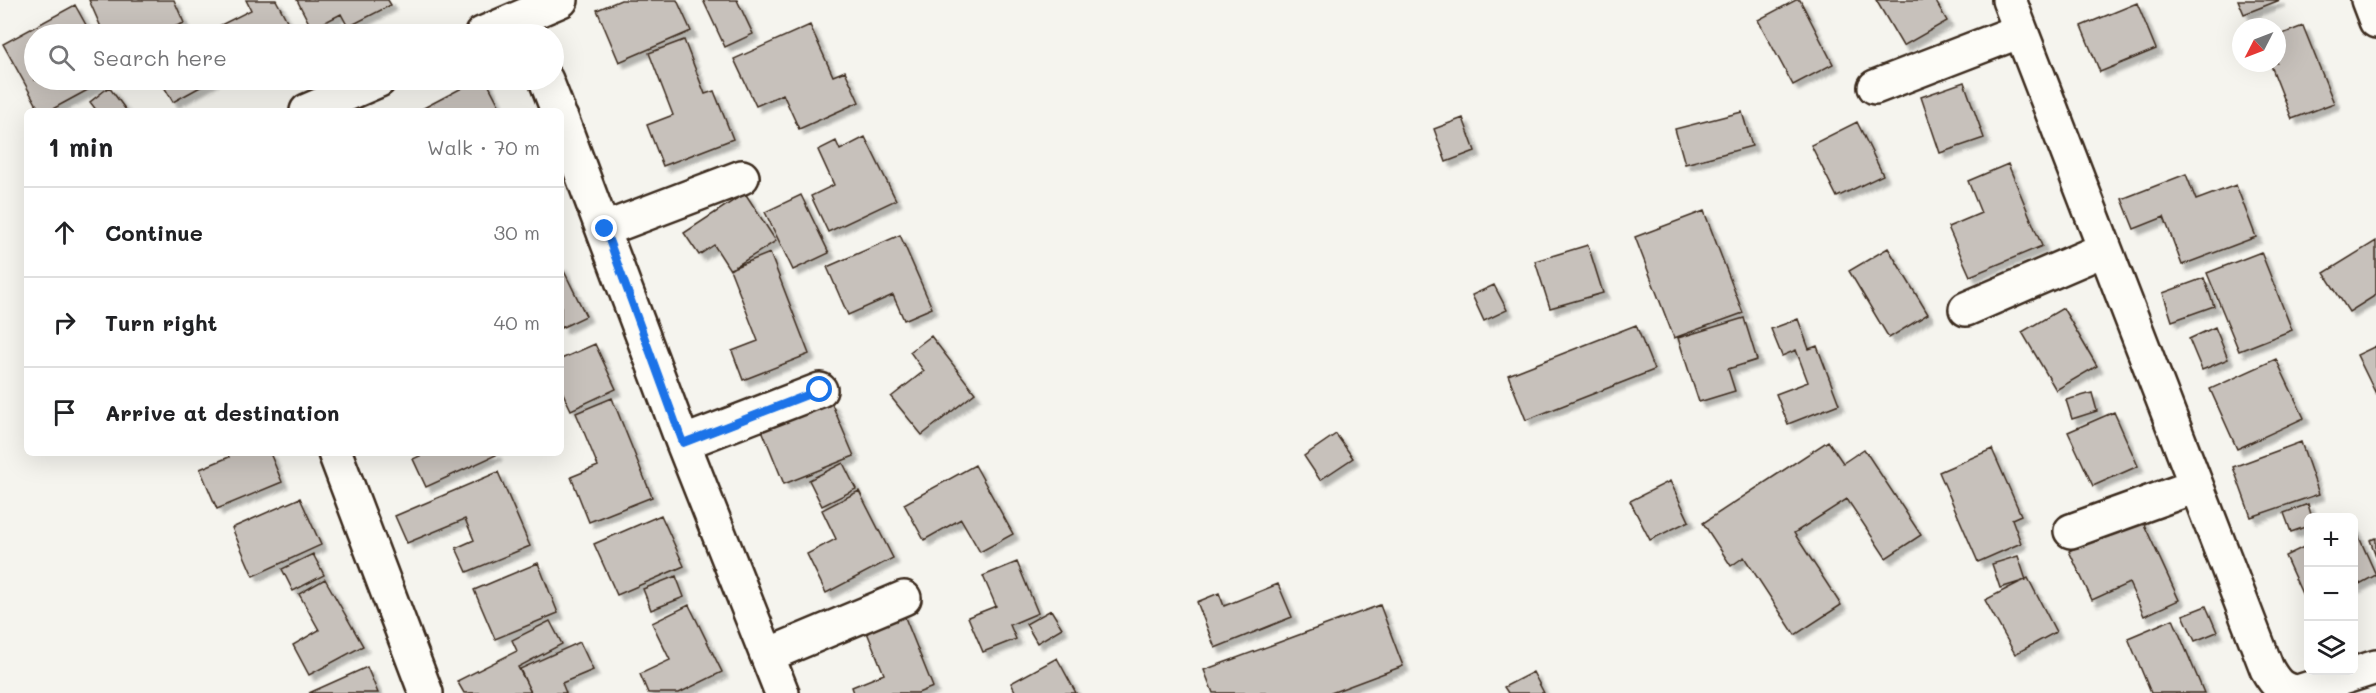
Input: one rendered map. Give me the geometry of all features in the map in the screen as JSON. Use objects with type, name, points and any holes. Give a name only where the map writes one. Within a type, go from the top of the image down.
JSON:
[{"type":"street","points":[[528,24],[561,0]]},
{"type":"street","points":[[2008,0],[2196,486],[2268,686],[2298,692],[2376,667]]},
{"type":"street","points":[[2368,0],[2376,21]]},
{"type":"street","points":[[1875,87],[2020,31]]},
{"type":"street","points":[[313,108],[355,90]]},
{"type":"street","points":[[550,90],[557,108]]},
{"type":"street","points":[[564,126],[605,229],[683,443],[782,693]]},
{"type":"street","points":[[605,229],[742,177]]},
{"type":"street","points":[[1966,309],[2105,249]]},
{"type":"street","points":[[683,443],[820,390]]},
{"type":"street","points":[[336,456],[426,693]]},
{"type":"street","points":[[2071,531],[2196,486]]},
{"type":"street","points":[[768,655],[904,598]]},
{"type":"building","points":[[89,0],[174,0],[184,23],[182,24],[100,24]]},
{"type":"building","points":[[246,0],[276,0],[289,24],[223,24],[251,10]]},
{"type":"building","points":[[297,0],[388,0],[391,5],[354,24],[346,24],[341,14],[322,24],[309,24]]},
{"type":"building","points":[[621,0],[677,0],[691,31],[619,62],[597,10]]},
{"type":"building","points":[[703,0],[737,0],[753,34],[725,47]]},
{"type":"building","points":[[1800,0],[1833,64],[1793,85],[1758,20]]},
{"type":"building","points":[[1876,0],[1935,0],[1947,21],[1903,46]]},
{"type":"building","points":[[2238,0],[2280,0],[2244,14]]},
{"type":"building","points":[[2137,3],[2156,49],[2100,72],[2081,26]]},
{"type":"building","points":[[75,5],[85,24],[40,24]]},
{"type":"building","points":[[810,25],[833,76],[845,71],[859,102],[799,129],[783,94],[756,106],[734,59]]},
{"type":"building","points":[[2303,26],[2334,103],[2292,119],[2274,72],[2286,72],[2286,33]]},
{"type":"building","points":[[24,33],[24,82],[3,44]]},
{"type":"building","points":[[684,40],[705,94],[714,91],[733,139],[663,166],[647,125],[673,115],[649,53]]},
{"type":"building","points":[[1964,82],[1984,138],[1940,153],[1921,97]]},
{"type":"building","points":[[28,90],[88,90],[55,108],[38,108]]},
{"type":"building","points":[[105,90],[111,90],[125,108],[95,108],[90,102]]},
{"type":"building","points":[[166,90],[195,90],[173,102]]},
{"type":"building","points":[[458,90],[491,90],[500,108],[424,108]]},
{"type":"building","points":[[1742,112],[1752,146],[1685,164],[1675,129]]},
{"type":"building","points":[[1463,118],[1475,151],[1446,162],[1434,129]]},
{"type":"building","points":[[1857,122],[1883,175],[1837,197],[1811,145]]},
{"type":"building","points":[[865,137],[896,200],[828,232],[811,196],[834,185],[818,150],[836,141],[840,150]]},
{"type":"building","points":[[2008,164],[2042,246],[1970,276],[1948,227],[1981,213],[1968,181]]},
{"type":"building","points":[[2186,174],[2196,200],[2236,185],[2256,237],[2182,265],[2164,217],[2134,229],[2122,199]]},
{"type":"building","points":[[745,193],[776,241],[730,270],[714,245],[699,255],[684,233]]},
{"type":"building","points":[[801,195],[829,253],[793,270],[765,212]]},
{"type":"building","points":[[1704,211],[1743,313],[1674,338],[1635,237]]},
{"type":"building","points":[[900,235],[932,308],[904,320],[893,295],[848,315],[827,267]]},
{"type":"building","points":[[2376,241],[2376,295],[2349,312],[2324,273]]},
{"type":"building","points":[[1588,245],[1603,293],[1550,308],[1535,261]]},
{"type":"building","points":[[1888,248],[1928,314],[1889,338],[1849,271]]},
{"type":"building","points":[[2261,252],[2292,330],[2239,351],[2207,273]]},
{"type":"building","points":[[770,253],[809,354],[743,380],[732,351],[758,341],[730,269]]},
{"type":"building","points":[[564,271],[586,316],[564,327]]},
{"type":"building","points":[[2204,278],[2214,306],[2172,321],[2163,293]]},
{"type":"building","points":[[1494,285],[1507,310],[1484,321],[1472,295]]},
{"type":"building","points":[[2063,308],[2097,366],[2056,390],[2022,332]]},
{"type":"building","points":[[1744,318],[1757,360],[1728,369],[1735,391],[1699,402],[1678,338]]},
{"type":"building","points":[[1798,319],[1809,349],[1817,346],[1839,404],[1788,424],[1776,394],[1808,382],[1796,350],[1782,356],[1771,329]]},
{"type":"building","points":[[1636,325],[1654,370],[1526,420],[1508,375]]},
{"type":"building","points":[[2215,327],[2228,359],[2202,370],[2189,339]]},
{"type":"building","points":[[931,336],[975,393],[922,435],[891,397],[924,371],[910,352]]},
{"type":"building","points":[[595,344],[616,389],[571,410],[564,395],[564,358]]},
{"type":"building","points":[[2376,346],[2376,394],[2357,355]]},
{"type":"building","points":[[2276,359],[2304,418],[2237,449],[2210,389]]},
{"type":"building","points":[[2092,393],[2097,411],[2072,419],[2066,400]]},
{"type":"building","points":[[612,398],[652,497],[589,522],[571,477],[598,466],[576,413]]},
{"type":"building","points":[[831,402],[854,456],[784,484],[762,430]]},
{"type":"building","points":[[2114,412],[2138,466],[2093,486],[2068,432]]},
{"type":"building","points":[[1336,434],[1353,458],[1320,480],[1304,456]]},
{"type":"building","points":[[1828,441],[1843,463],[1864,449],[1921,535],[1886,558],[1847,499],[1794,533],[1841,605],[1795,635],[1744,557],[1731,566],[1703,523]]},
{"type":"building","points":[[2301,442],[2319,494],[2251,517],[2233,467]]},
{"type":"building","points":[[1992,449],[2021,515],[2012,519],[2021,543],[1978,562],[1939,472]]},
{"type":"building","points":[[271,456],[282,482],[217,509],[200,469],[229,457]]},
{"type":"building","points":[[420,456],[494,456],[426,487],[413,459]]},
{"type":"building","points":[[843,463],[856,489],[822,506],[809,480]]},
{"type":"building","points":[[975,465],[1013,534],[980,552],[961,519],[924,540],[904,504]]},
{"type":"building","points":[[498,472],[530,546],[467,572],[456,548],[474,540],[465,519],[407,543],[395,516]]},
{"type":"building","points":[[1670,481],[1689,521],[1650,540],[1630,501]]},
{"type":"building","points":[[859,491],[893,558],[826,593],[807,554],[836,539],[822,510]]},
{"type":"building","points":[[300,498],[321,545],[253,576],[232,528]]},
{"type":"building","points":[[2308,504],[2311,513],[2304,513],[2304,527],[2291,532],[2284,513]]},
{"type":"building","points":[[661,515],[684,566],[617,595],[594,544]]},
{"type":"building","points":[[2141,518],[2179,600],[2144,616],[2129,583],[2092,600],[2069,551]]},
{"type":"building","points":[[2358,535],[2376,575],[2358,585]]},
{"type":"building","points":[[2376,538],[2376,556],[2370,540]]},
{"type":"building","points":[[2304,547],[2304,598],[2285,556]]},
{"type":"building","points":[[313,554],[324,575],[293,591],[282,569]]},
{"type":"building","points":[[2018,556],[2026,580],[2000,588],[1992,564]]},
{"type":"building","points":[[1017,562],[1038,613],[1010,625],[1016,639],[983,652],[968,617],[996,606],[983,576]]},
{"type":"building","points":[[538,563],[558,613],[495,639],[474,590]]},
{"type":"building","points":[[676,576],[684,597],[651,610],[643,589]]},
{"type":"building","points":[[2028,578],[2056,632],[2015,654],[1985,600]]},
{"type":"building","points":[[325,579],[363,646],[309,675],[293,645],[319,630],[299,594]]},
{"type":"building","points":[[1278,584],[1292,617],[1215,648],[1197,602],[1219,593],[1224,606]]},
{"type":"building","points":[[689,605],[722,672],[679,693],[648,693],[640,674],[670,660],[652,623]]},
{"type":"building","points":[[1380,605],[1403,666],[1331,693],[1213,693],[1204,670]]},
{"type":"building","points":[[2206,606],[2217,632],[2195,641],[2183,615]]},
{"type":"building","points":[[902,610],[933,687],[918,693],[854,693],[852,687],[884,674],[864,625]]},
{"type":"building","points":[[1051,610],[1062,628],[1037,643],[1026,624]]},
{"type":"building","points":[[2173,619],[2204,693],[2151,693],[2128,638]]},
{"type":"building","points":[[550,621],[562,644],[518,667],[531,692],[464,693],[457,681],[517,651],[512,640]]},
{"type":"building","points":[[580,642],[593,670],[562,683],[566,693],[531,693],[520,669]]},
{"type":"building","points":[[1057,658],[1076,693],[1016,693],[1011,683]]},
{"type":"building","points":[[367,667],[378,693],[309,693]]},
{"type":"building","points":[[1533,672],[1544,693],[1508,693],[1504,687]]},
{"type":"route","points":[[605,229],[683,443],[820,390]]}]
